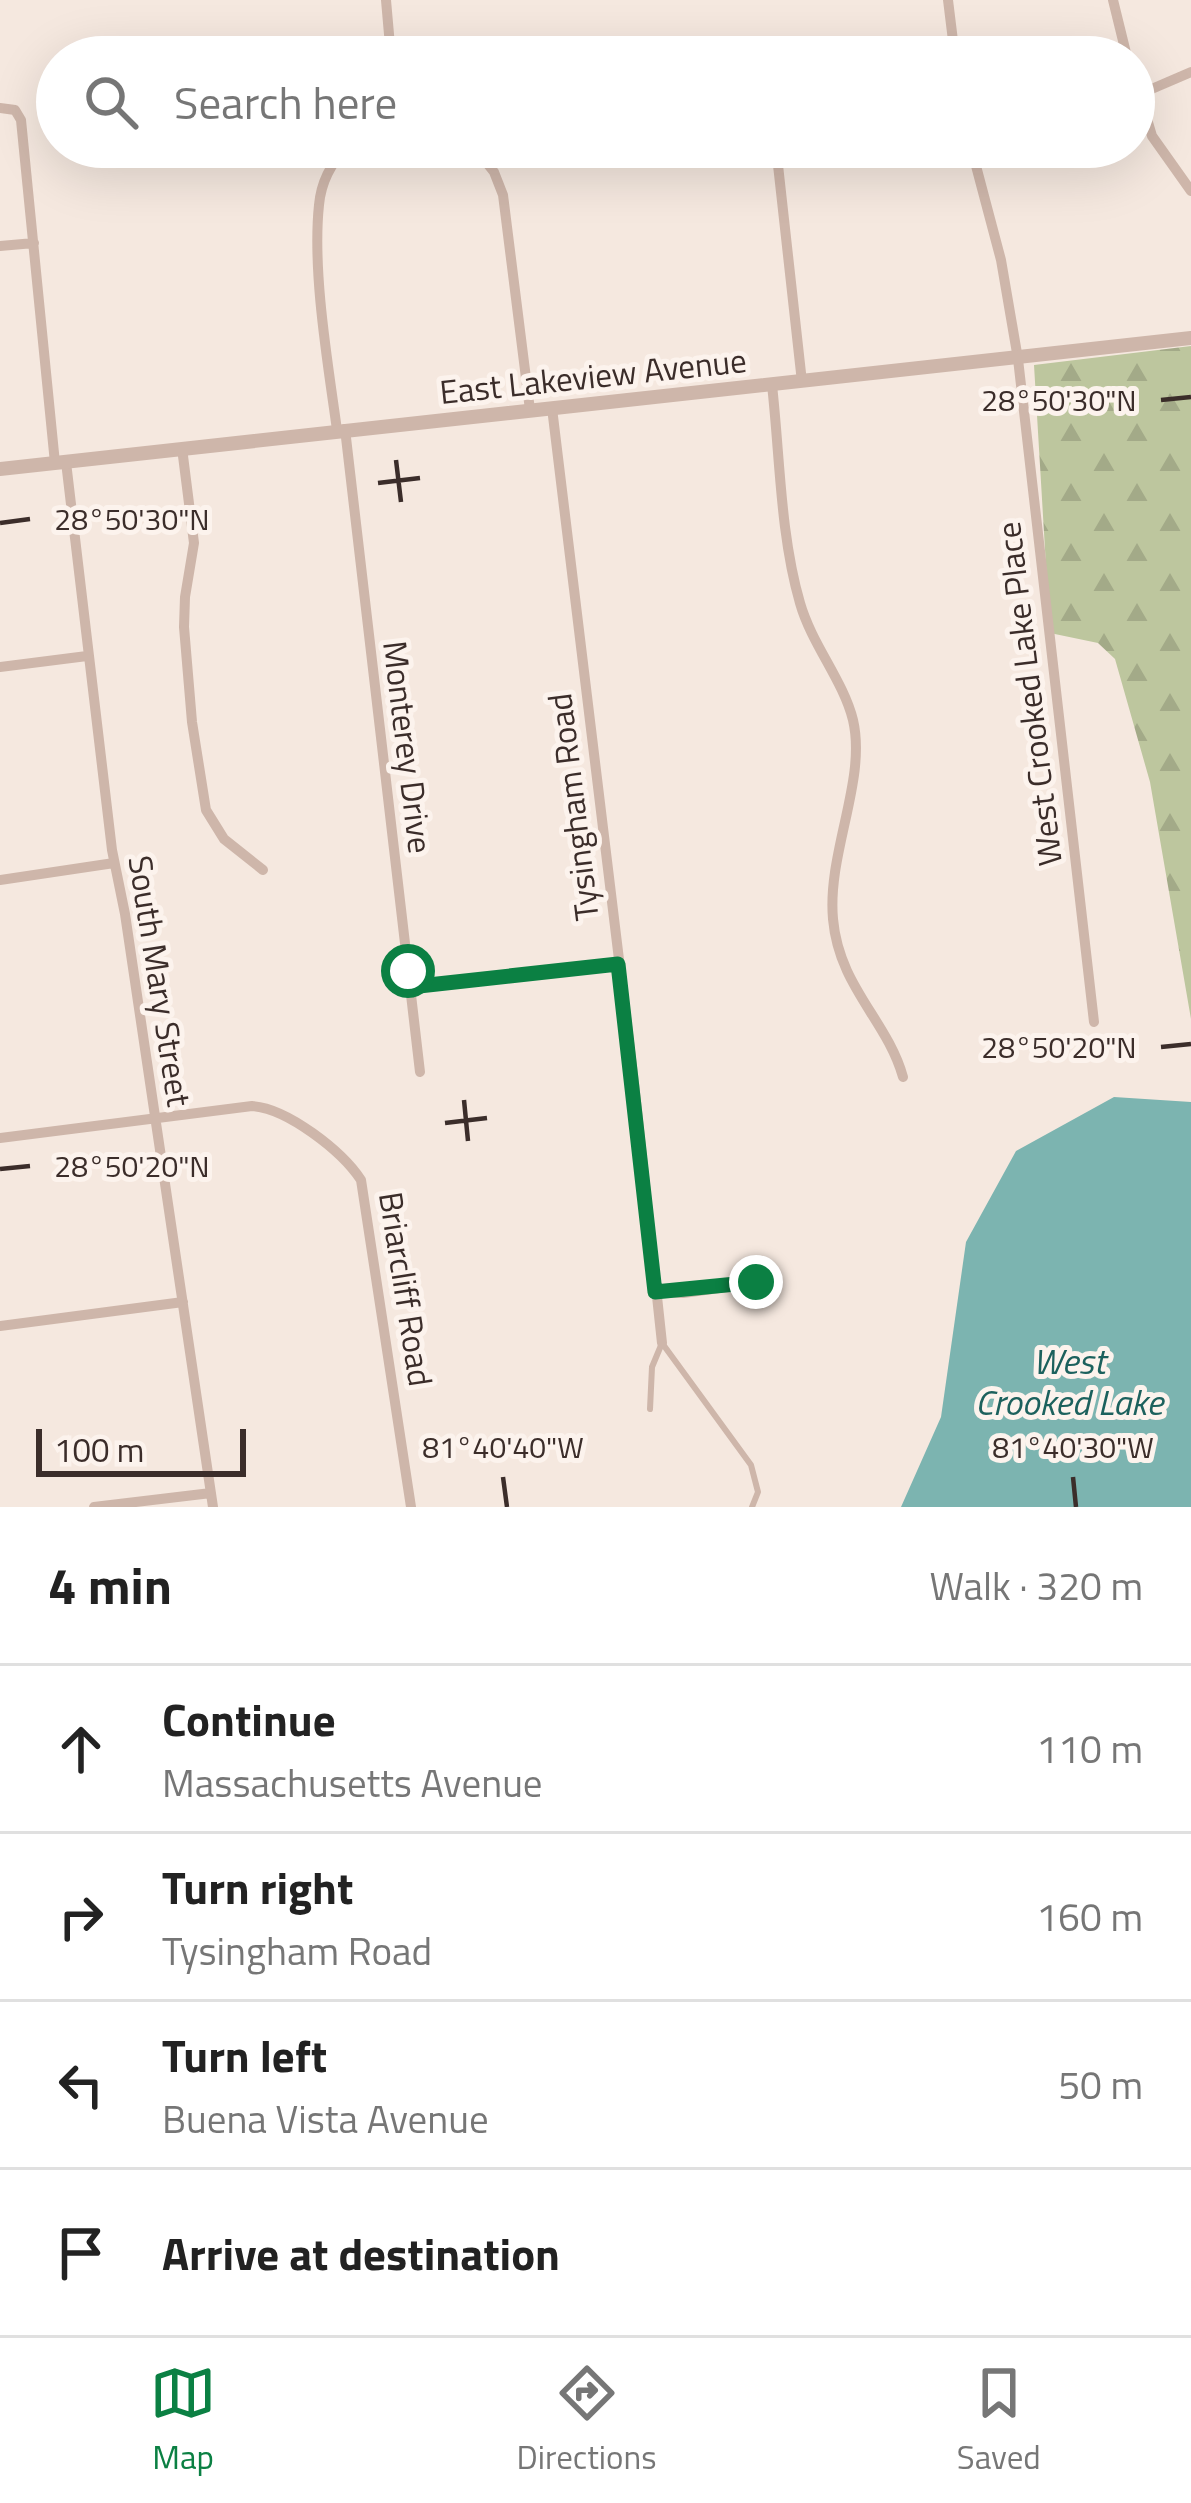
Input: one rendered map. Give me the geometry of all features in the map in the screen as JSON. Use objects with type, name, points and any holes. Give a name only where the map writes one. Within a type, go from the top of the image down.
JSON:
[{"type":"street","points":[[386,0],[390,36]]},
{"type":"street","points":[[948,0],[952,36]]},
{"type":"street","points":[[1113,0],[1122,36]]},
{"type":"street","points":[[1155,88],[1191,72]]},
{"type":"street","name":"South Mary Street","points":[[2,107],[15,110],[21,120],[60,462],[114,863],[212,1500]]},
{"type":"street","points":[[1155,140],[1191,190]]},
{"type":"street","name":"Monterey Drive","points":[[330,168],[319,203],[322,287],[420,1072]]},
{"type":"street","points":[[491,168],[502,195],[530,410]]},
{"type":"street","points":[[778,168],[802,382]]},
{"type":"street","name":"West Crooked Lake Place","points":[[977,168],[1001,260],[1018,359],[1094,1022]]},
{"type":"street","points":[[0,246],[34,243]]},
{"type":"street","name":"East Lakeview Avenue","points":[[0,469],[1191,338]]},
{"type":"street","points":[[772,385],[799,598],[818,652],[845,698],[855,733],[852,783],[833,874],[833,926],[853,987],[893,1050],[903,1077]]},
{"type":"street","name":"Tysingham Road","points":[[552,408],[662,1343]]},
{"type":"street","points":[[182,448],[194,543],[184,627],[206,810],[224,839],[263,870]]},
{"type":"street","points":[[0,667],[87,656]]},
{"type":"street","points":[[0,880],[114,863]]},
{"type":"street","points":[[410,987],[618,964]]},
{"type":"street","name":"Briarcliff Road","points":[[0,1138],[267,1107],[293,1120],[340,1157],[362,1180],[411,1507]]},
{"type":"street","points":[[655,1292],[756,1282]]},
{"type":"street","points":[[0,1326],[182,1302]]},
{"type":"street","points":[[94,1507],[212,1500]]},
{"type":"lane","points":[[650,1409],[652,1367],[662,1343]]},
{"type":"lane","points":[[662,1343],[751,1465],[758,1492],[752,1507]]},
{"type":"green space","points":[[1191,346],[1191,1019],[1150,782],[1115,659],[1098,643],[1050,633],[1034,365]]},
{"type":"water","name":"West Crooked Lake","points":[[1114,1097],[1191,1102],[1191,1507],[901,1507],[941,1417],[966,1242],[1016,1151]]},
{"type":"route","points":[[408,971],[410,987],[618,964],[655,1292],[683,1293],[756,1282]]}]
